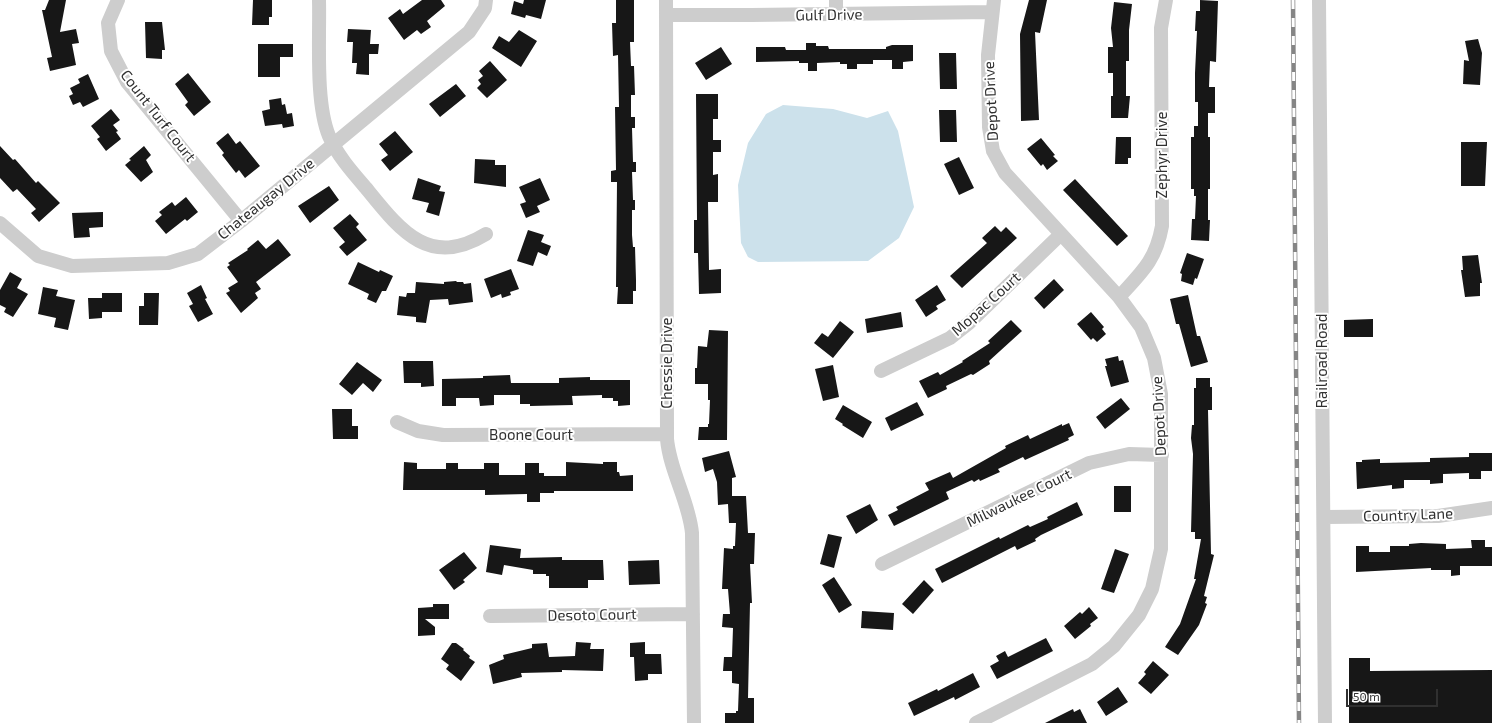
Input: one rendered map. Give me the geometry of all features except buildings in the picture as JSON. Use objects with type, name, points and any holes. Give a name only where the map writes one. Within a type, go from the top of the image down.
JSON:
[{"type":"street","name":"Count Turf Court","points":[[118,0],[108,24],[111,51],[127,82],[240,221]]},
{"type":"street","points":[[319,0],[321,105],[329,136],[351,170],[394,223],[416,241],[433,246],[450,247],[474,241],[486,234]]},
{"type":"street","name":"Chateaugay Drive","points":[[0,223],[38,256],[72,266],[168,263],[198,254],[469,32],[485,8],[486,0]]},
{"type":"street","name":"Chessie Drive","points":[[666,0],[667,434],[669,454],[692,529],[694,723]]},
{"type":"street","points":[[836,0],[836,14]]},
{"type":"street","name":"Zephyr Drive","points":[[1119,297],[1149,265],[1159,243],[1162,226],[1161,28],[1166,0]]},
{"type":"street","name":"Railroad Road","points":[[1320,0],[1325,723]]},
{"type":"street","name":"Gulf Drive","points":[[666,15],[836,14],[993,6]]},
{"type":"street","name":"Depot Drive","points":[[976,723],[1092,664],[1114,646],[1139,615],[1152,589],[1161,550],[1161,394],[1154,358],[1141,326],[1119,297],[1005,174],[993,151],[989,127],[988,54],[993,6]]},
{"type":"street","name":"Mopac Court","points":[[881,371],[950,338],[969,323],[1060,235]]},
{"type":"street","name":"Boone Court","points":[[397,422],[418,430],[443,435],[667,434]]},
{"type":"street","name":"Milwaukee Court","points":[[882,564],[1088,463],[1129,454],[1162,455]]},
{"type":"street","name":"Country Lane","points":[[1324,517],[1438,516],[1492,508]]},
{"type":"street","name":"Desoto Court","points":[[490,616],[693,614]]},
{"type":"water","points":[[783,105],[833,109],[867,118],[888,111],[898,131],[914,207],[899,238],[868,261],[758,262],[748,257],[741,243],[738,185],[748,143],[766,114]]},
{"type":"railway","points":[[1293,0],[1299,723]]}]
